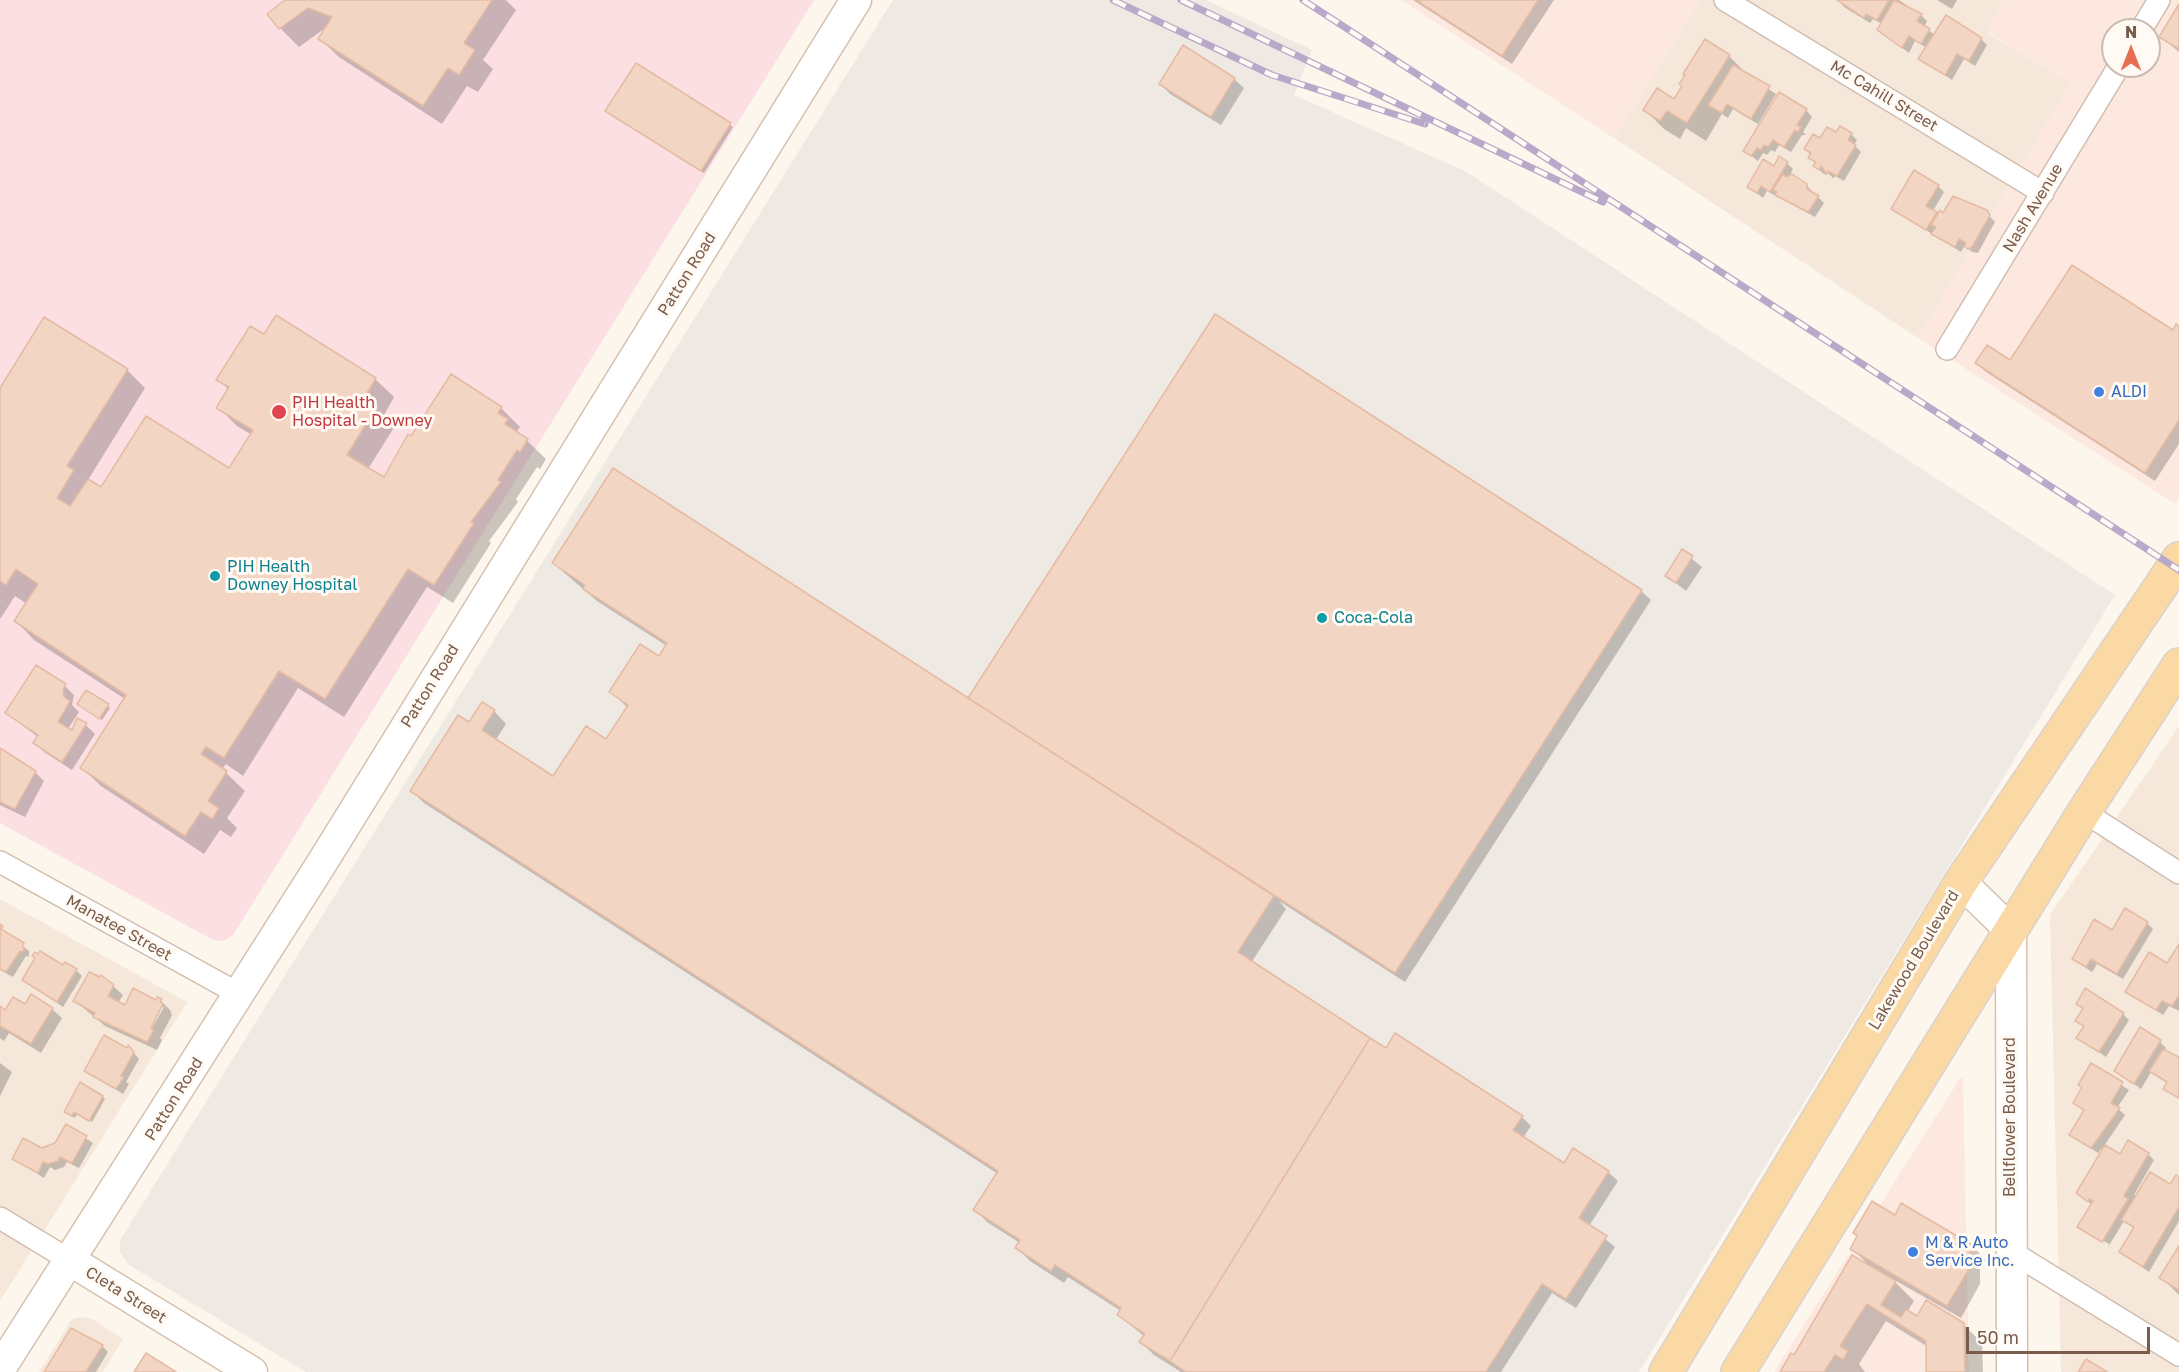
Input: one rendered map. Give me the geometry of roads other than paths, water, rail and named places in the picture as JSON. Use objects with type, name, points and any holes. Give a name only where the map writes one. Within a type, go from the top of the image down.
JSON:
[{"type":"main road","name":"Lakewood Boulevard","points":[[1666,1372],[1961,882],[2179,558]]},
{"type":"main road","points":[[1738,1372],[2084,812],[2179,665]]},
{"type":"street","name":"Patton Road","points":[[0,1369],[71,1261],[239,994],[794,104],[856,0]]},
{"type":"street","name":"Mc Cahill Street","points":[[1725,0],[2043,193]]},
{"type":"street","points":[[2148,18],[2159,0]]},
{"type":"street","name":"Nash Avenue","points":[[1947,349],[2112,78]]},
{"type":"street","points":[[2084,812],[2179,873]]},
{"type":"street","name":"Manatee Street","points":[[0,862],[239,994]]},
{"type":"street","points":[[1961,882],[2011,931]]},
{"type":"street","name":"Bellflower Boulevard","points":[[2011,931],[2012,1372]]},
{"type":"street","name":"Cleta Street","points":[[0,1218],[252,1372]]},
{"type":"street","points":[[2010,1251],[2179,1355]]},
{"type":"railway","points":[[1113,0],[1272,75],[1425,124]]},
{"type":"railway","points":[[1181,0],[1603,202]]},
{"type":"railway","points":[[1303,0],[2179,570]]},
{"type":"place","name":"ALDI","points":[[2099,392]]},
{"type":"place","name":"PIH Health Hospital - Downey","points":[[279,412]]},
{"type":"place","name":"PIH Health Downey Hospital","points":[[215,576]]},
{"type":"place","name":"Coca-Cola","points":[[1322,618]]},
{"type":"place","name":"M & R Auto Service Inc.","points":[[1913,1252]]}]
